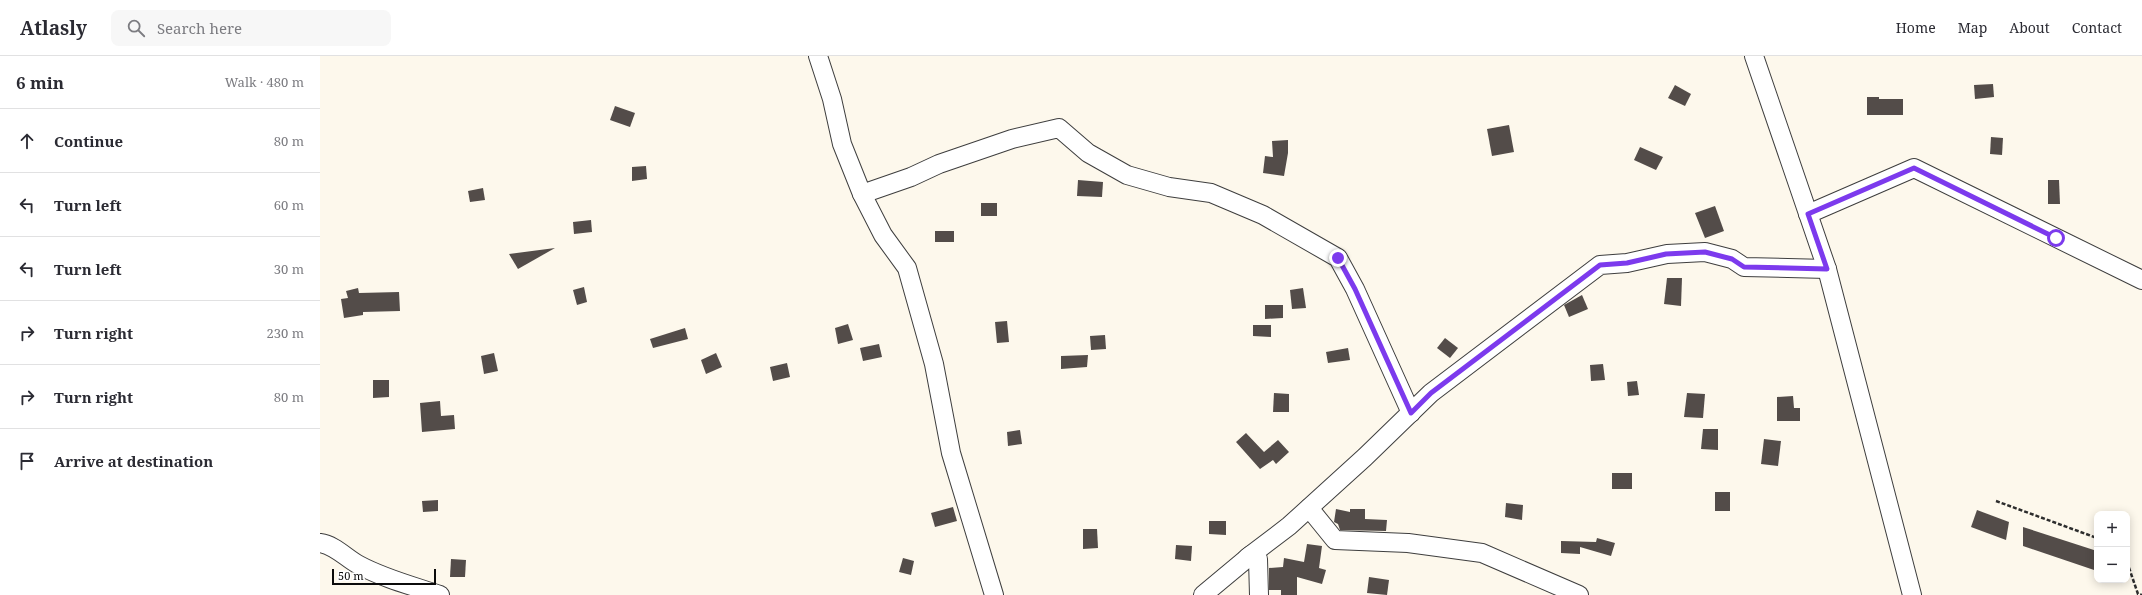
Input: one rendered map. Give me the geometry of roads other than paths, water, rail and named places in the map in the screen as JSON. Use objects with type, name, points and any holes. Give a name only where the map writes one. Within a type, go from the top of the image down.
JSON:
[{"type":"street","points":[[818,56],[832,99],[842,144],[862,194],[883,235],[907,268],[934,364],[951,453],[994,595]]},
{"type":"street","points":[[1754,56],[1827,269],[1912,595]]},
{"type":"street","points":[[862,194],[911,177],[938,164],[1004,142],[1059,128],[1088,153],[1127,175],[1169,187],[1211,193],[1263,215],[1338,258],[1355,289],[1411,413]]},
{"type":"street","points":[[1808,214],[1914,168],[2142,280]]},
{"type":"street","points":[[1204,595],[1247,558],[1289,526],[1431,393],[1600,265],[1627,263],[1666,254],[1705,252],[1732,259],[1744,267],[1827,269]]},
{"type":"street","points":[[1309,508],[1336,540],[1408,543],[1482,553],[1579,595]]},
{"type":"street","points":[[320,542],[327,544],[359,565],[397,581],[440,595]]},
{"type":"street","points":[[1247,558],[1255,556],[1258,559],[1259,595]]}]
